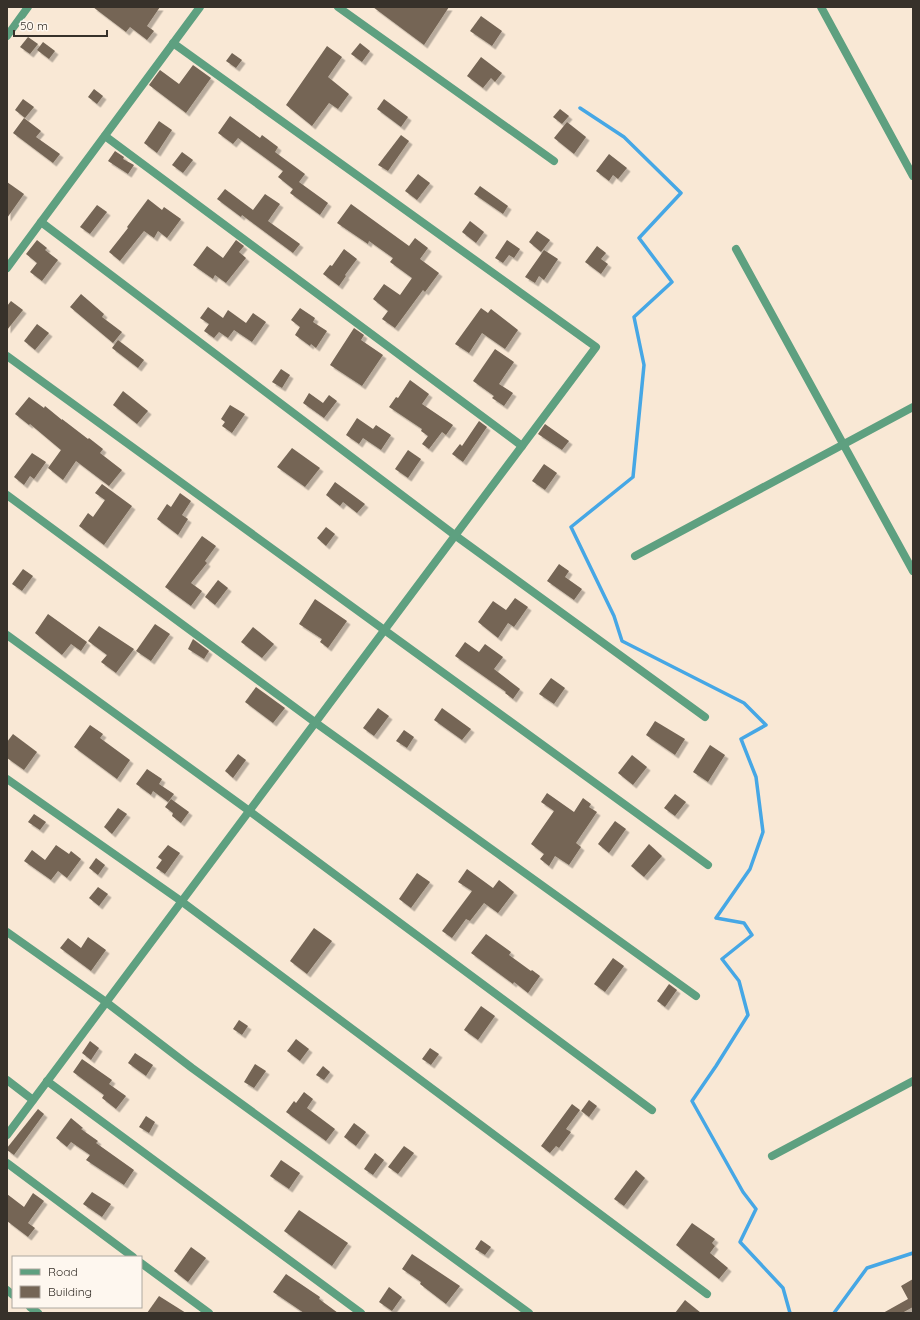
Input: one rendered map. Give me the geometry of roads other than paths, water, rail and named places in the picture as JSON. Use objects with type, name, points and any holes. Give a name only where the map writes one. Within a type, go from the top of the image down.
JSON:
[{"type":"street","points":[[7,36],[28,7]]},
{"type":"street","points":[[7,268],[200,7]]},
{"type":"street","points":[[338,7],[554,161]]},
{"type":"street","points":[[821,7],[913,176]]},
{"type":"street","points":[[7,1135],[248,810],[456,536],[596,347],[173,43]]},
{"type":"street","points":[[105,136],[522,446]]},
{"type":"street","points":[[41,222],[456,536],[705,717]]},
{"type":"street","points":[[736,249],[913,572]]},
{"type":"street","points":[[7,356],[708,865]]},
{"type":"street","points":[[635,556],[913,407]]},
{"type":"street","points":[[7,495],[316,722],[696,996]]},
{"type":"street","points":[[7,635],[248,810],[652,1110]]},
{"type":"street","points":[[7,778],[181,901],[707,1294]]},
{"type":"street","points":[[7,932],[106,1002],[192,1068],[529,1313]]},
{"type":"street","points":[[7,1080],[33,1100]]},
{"type":"street","points":[[47,1081],[361,1313]]},
{"type":"street","points":[[772,1156],[913,1081]]},
{"type":"street","points":[[7,1164],[132,1256]]},
{"type":"street","points":[[142,1264],[209,1313]]},
{"type":"waterway","points":[[580,108],[624,137],[681,193],[639,238],[672,282],[634,317],[644,365],[633,477],[571,527],[614,616],[622,641],[744,703],[766,725],[741,739],[756,777],[763,832],[750,869],[716,918],[744,923],[752,935],[722,959],[739,981],[748,1015],[692,1101],[743,1192],[756,1209],[740,1242],[783,1288],[790,1313]]},
{"type":"waterway","points":[[834,1313],[867,1268],[913,1253]]}]
